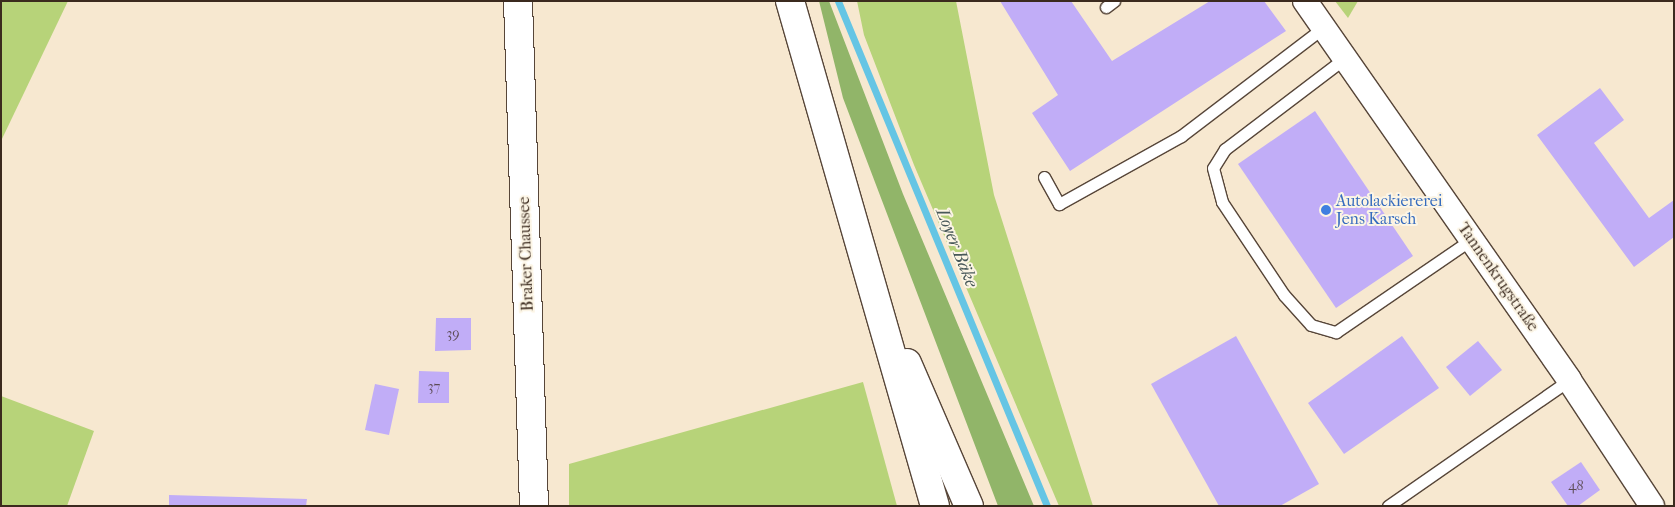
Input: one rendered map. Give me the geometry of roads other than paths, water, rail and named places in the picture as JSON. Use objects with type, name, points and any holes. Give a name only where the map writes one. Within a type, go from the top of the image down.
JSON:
[{"type":"main road","name":"Braker Chaussee","points":[[518,1],[534,506]]},
{"type":"main road","points":[[790,1],[854,234],[935,506]]},
{"type":"main road","points":[[854,234],[968,506]]},
{"type":"street","name":"Tannenkrugstraße","points":[[1305,1],[1569,380],[1652,506]]},
{"type":"lane","points":[[1044,177],[1059,204],[1181,136],[1324,27]]},
{"type":"lane","points":[[1345,58],[1225,149],[1213,168],[1222,202],[1284,294],[1311,325],[1336,332],[1472,239]]},
{"type":"lane","points":[[1388,506],[1569,380]]},
{"type":"waterway","name":"Loyer Bäke","points":[[838,1],[1047,506]]},
{"type":"place","name":"Autolackiererei Jens Karsch","points":[[1326,210]]}]
